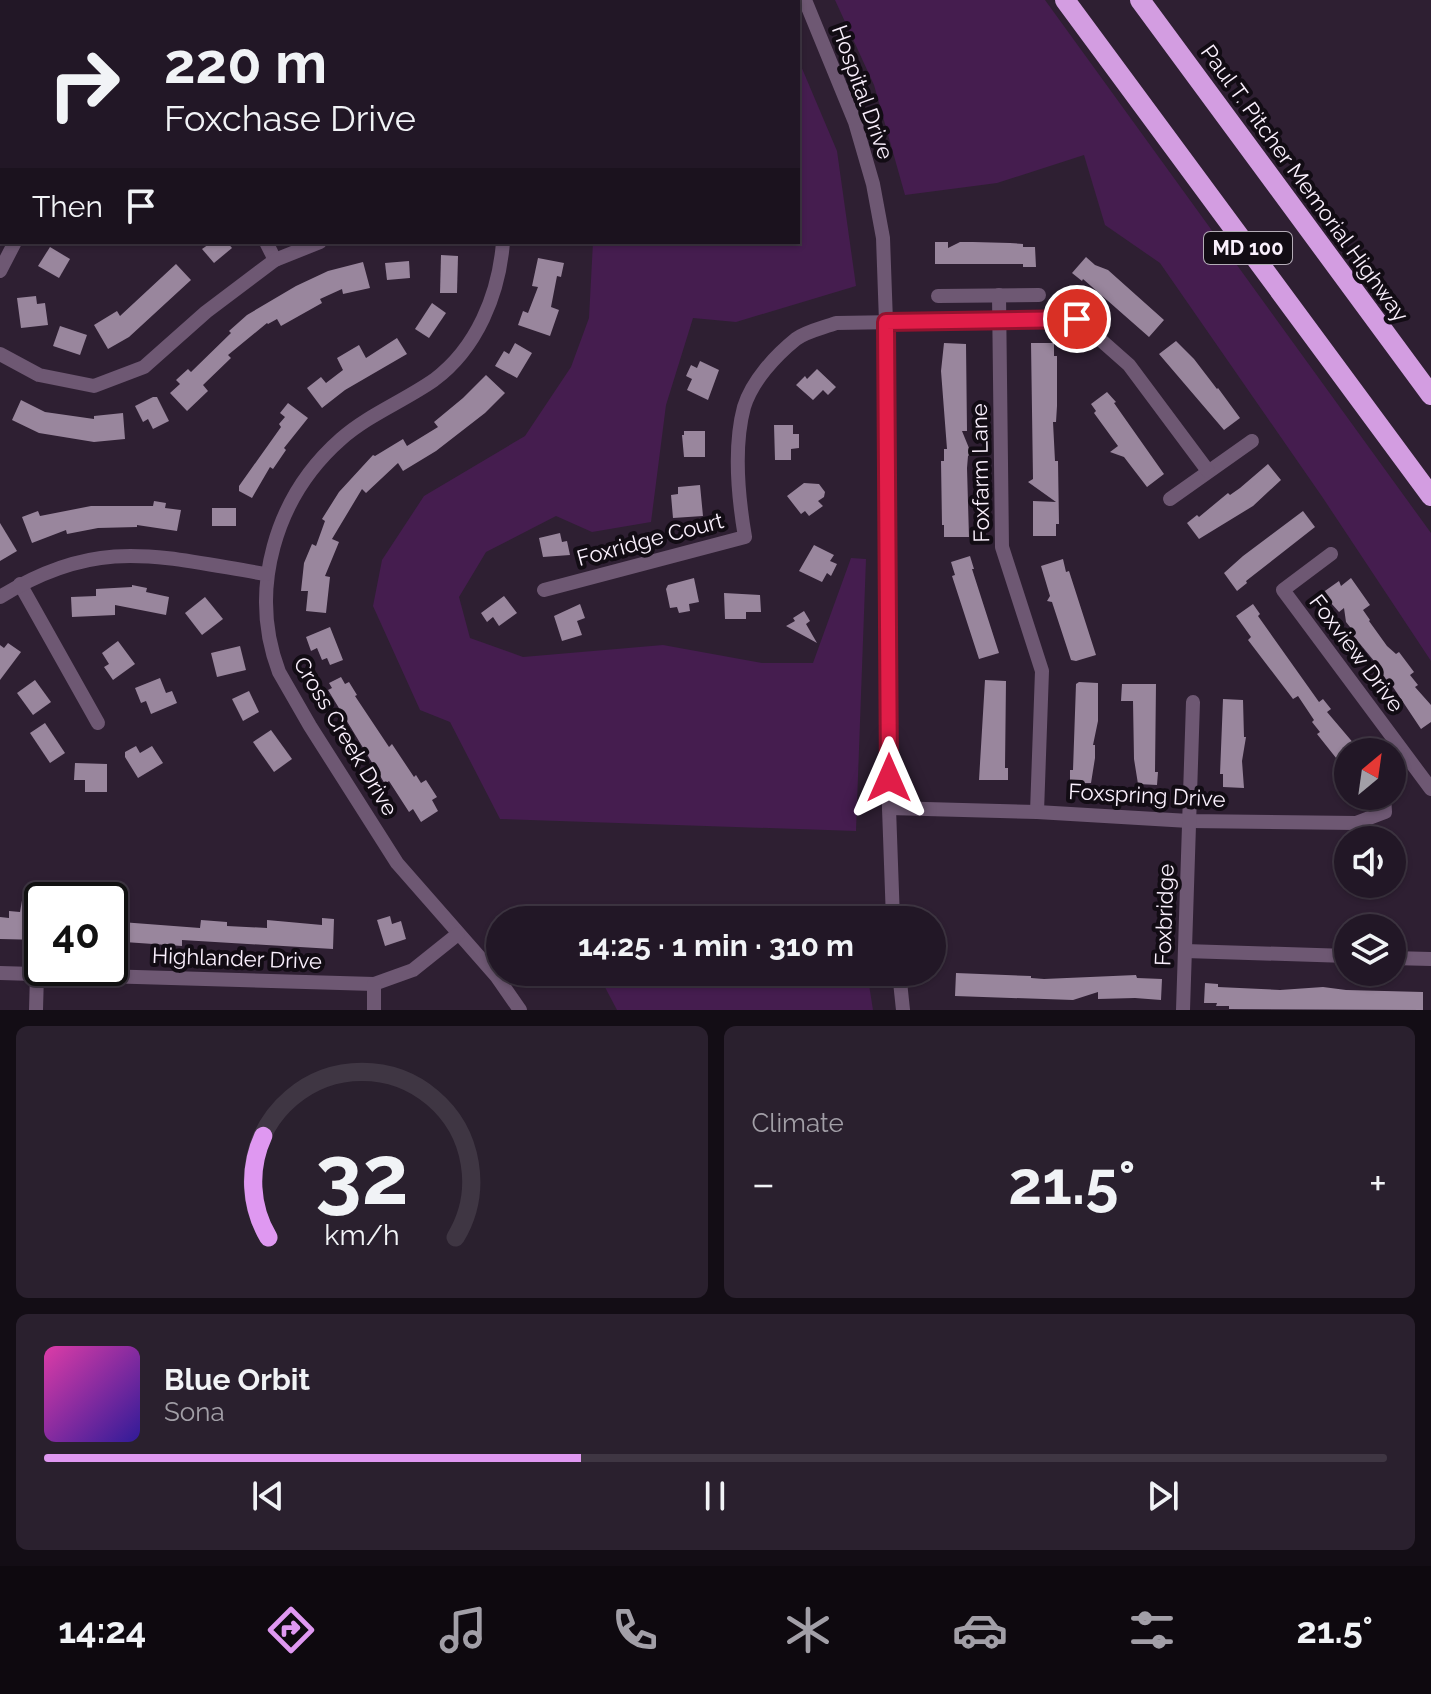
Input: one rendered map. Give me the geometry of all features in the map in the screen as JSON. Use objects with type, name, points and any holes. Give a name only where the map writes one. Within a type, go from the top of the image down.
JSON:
[{"type":"highway","name":"MD 100","points":[[1065,0],[1431,496]]},
{"type":"highway","name":"Paul T. Pitcher Memorial Highway","points":[[1140,0],[1431,395]]},
{"type":"street","name":"Hospital Drive","points":[[805,0],[855,122],[873,184],[883,238],[892,906]]},
{"type":"street","points":[[0,271],[14,244]]},
{"type":"street","points":[[267,244],[275,260]]},
{"type":"street","points":[[0,354],[39,375],[94,386],[144,367],[206,312],[275,260],[315,244]]},
{"type":"street","name":"Cross Creek Drive","points":[[503,244],[491,302],[467,346],[435,379],[342,438],[304,480],[272,547],[265,599],[268,635],[279,672],[381,839],[397,863],[497,977],[520,1010]]},
{"type":"street","name":"Foxfarm Lane","points":[[999,295],[1002,547],[1042,671],[1037,812]]},
{"type":"street","points":[[938,296],[1039,295]]},
{"type":"street","points":[[886,322],[1077,319],[1129,365],[1208,471]]},
{"type":"street","name":"Foxridge Court","points":[[544,590],[745,537],[739,505],[738,451],[744,406],[767,365],[798,337],[836,323],[886,322]]},
{"type":"street","points":[[1170,499],[1252,441]]},
{"type":"street","points":[[0,597],[51,569],[83,559],[116,554],[150,555],[266,574]]},
{"type":"street","name":"Foxview Drive","points":[[1331,554],[1283,590],[1392,738]]},
{"type":"street","points":[[20,584],[98,723]]},
{"type":"street","name":"Foxbridge","points":[[1183,1010],[1193,702]]},
{"type":"street","name":"Foxview Drive","points":[[1406,756],[1431,789]]},
{"type":"street","name":"Foxspring Drive","points":[[889,808],[1037,812],[1189,821],[1356,823],[1385,810]]},
{"type":"street","name":"Highlander Drive","points":[[128,977],[374,984],[413,970],[458,934]]},
{"type":"street","points":[[1185,951],[1334,956]]},
{"type":"street","points":[[1406,958],[1431,959]]},
{"type":"street","name":"Highlander Drive","points":[[0,973],[24,974]]},
{"type":"street","points":[[374,984],[374,1010]]},
{"type":"street","points":[[36,1010],[37,986]]},
{"type":"street","points":[[900,986],[903,1010]]},
{"type":"shaded area","points":[[835,0],[1045,0],[1431,533],[1431,661],[1323,498],[1160,263],[1105,225],[1084,155],[997,183],[905,195],[874,85]]},
{"type":"shaded area","points":[[800,64],[837,151],[856,286],[736,322],[693,318],[666,405],[651,522],[592,532],[556,516],[486,552],[459,597],[470,638],[523,657],[663,645],[762,663],[813,663],[851,558],[866,559],[856,831],[500,819],[450,722],[420,710],[373,606],[382,560],[424,496],[525,436],[571,367],[589,318],[593,244],[800,244]]},
{"type":"shaded area","points":[[604,986],[869,986],[873,1010],[617,1010]]},
{"type":"building","points":[[935,242],[948,242],[948,248],[960,242],[1023,244],[1023,247],[1035,247],[1036,267],[1023,267],[1023,264],[935,264]]},
{"type":"building","points":[[209,244],[229,244],[232,248],[214,263],[202,249]]},
{"type":"building","points":[[50,247],[70,259],[59,278],[38,266]]},
{"type":"building","points":[[441,255],[458,256],[457,293],[440,293]]},
{"type":"building","points":[[1086,257],[1108,270],[1164,320],[1149,337],[1083,279],[1072,273]]},
{"type":"building","points":[[538,258],[564,263],[561,277],[557,276],[551,307],[559,310],[550,336],[518,325],[523,311],[528,313],[538,287],[532,286]]},
{"type":"building","points":[[409,261],[410,278],[387,280],[385,263]]},
{"type":"building","points":[[363,262],[370,288],[343,294],[342,289],[320,299],[322,303],[281,326],[277,319],[267,323],[228,355],[231,358],[203,385],[208,391],[187,411],[170,393],[180,384],[176,380],[188,369],[191,372],[247,315],[328,271]]},
{"type":"building","points":[[176,264],[191,280],[129,337],[108,349],[94,325],[117,311],[120,316]]},
{"type":"building","points":[[36,296],[37,304],[45,303],[48,325],[21,328],[17,298]]},
{"type":"building","points":[[432,303],[446,313],[429,338],[415,329]]},
{"type":"building","points":[[60,326],[87,335],[80,355],[53,346]]},
{"type":"building","points":[[397,338],[407,354],[345,390],[322,408],[307,388],[321,377],[326,383],[343,370],[337,358],[359,345],[366,358]]},
{"type":"building","points":[[1176,341],[1240,418],[1224,430],[1159,354]]},
{"type":"building","points":[[515,343],[532,353],[517,378],[495,366],[504,351],[509,354]]},
{"type":"building","points":[[944,343],[966,344],[967,431],[962,431],[971,453],[967,468],[969,537],[944,537],[942,525],[941,461],[944,461],[944,449],[947,449],[941,371]]},
{"type":"building","points":[[1031,343],[1054,343],[1054,356],[1057,356],[1057,406],[1056,422],[1053,422],[1055,461],[1058,461],[1059,524],[1056,524],[1056,536],[1033,536],[1033,501],[1056,502],[1028,482],[1033,479]]},
{"type":"building","points":[[700,361],[719,370],[708,400],[687,390],[692,379],[686,376],[691,365],[697,368]]},
{"type":"building","points":[[817,369],[836,387],[828,395],[823,390],[813,400],[796,385]]},
{"type":"building","points":[[486,375],[505,393],[485,413],[436,451],[403,471],[398,463],[366,493],[362,489],[332,539],[339,542],[325,576],[330,577],[326,613],[306,611],[308,591],[301,591],[304,563],[312,544],[316,546],[325,521],[322,519],[339,492],[373,455],[403,439],[407,446],[438,427],[434,422]]},
{"type":"building","points":[[1107,392],[1164,474],[1147,487],[1124,457],[1110,452],[1118,446],[1091,404]]},
{"type":"building","points":[[157,397],[169,421],[153,429],[148,419],[143,422],[135,406]]},
{"type":"building","points":[[21,400],[45,412],[94,419],[94,416],[123,413],[125,439],[94,442],[39,433],[12,420]]},
{"type":"building","points":[[288,403],[308,418],[284,448],[286,450],[273,469],[270,467],[252,498],[239,491],[239,486],[281,427],[279,424],[285,417],[280,413]]},
{"type":"building","points":[[774,425],[793,425],[793,434],[799,434],[799,448],[791,449],[791,460],[775,460]]},
{"type":"building","points":[[684,431],[705,431],[705,457],[684,457]]},
{"type":"building","points":[[1268,464],[1281,480],[1253,506],[1199,539],[1187,523],[1228,493],[1230,495],[1240,488]]},
{"type":"building","points":[[804,483],[819,484],[825,492],[818,501],[823,506],[809,516],[805,511],[801,514],[787,496]]},
{"type":"building","points":[[700,485],[703,516],[673,518],[671,495],[678,494],[678,487]]},
{"type":"building","points":[[154,501],[166,503],[165,508],[181,510],[177,531],[137,525],[67,534],[66,530],[32,543],[22,517],[38,511],[40,516],[91,506],[153,506]]},
{"type":"building","points":[[212,508],[236,508],[236,526],[212,526]]},
{"type":"building","points":[[1303,511],[1315,527],[1237,591],[1224,573]]},
{"type":"building","points":[[0,523],[17,551],[0,561]]},
{"type":"building","points":[[560,533],[562,542],[567,541],[570,555],[543,557],[539,538]]},
{"type":"building","points":[[814,545],[834,555],[830,561],[837,564],[831,576],[827,573],[822,582],[799,571]]},
{"type":"building","points":[[970,556],[999,653],[979,659],[952,576],[955,575],[951,562]]},
{"type":"building","points":[[1063,559],[1096,655],[1076,661],[1071,660],[1052,602],[1047,601],[1050,596],[1041,566]]},
{"type":"building","points":[[694,578],[699,602],[689,604],[690,611],[679,613],[677,607],[670,608],[668,585]]},
{"type":"building","points":[[1351,578],[1370,605],[1363,610],[1369,621],[1387,646],[1396,654],[1399,652],[1414,672],[1410,675],[1418,685],[1415,687],[1431,705],[1431,722],[1421,729],[1393,687],[1376,669],[1379,667],[1351,633],[1354,632],[1346,622],[1344,608],[1339,612],[1322,593],[1339,581],[1341,586]]},
{"type":"building","points":[[132,585],[169,597],[166,615],[115,605],[115,615],[72,617],[71,597],[96,596],[96,589]]},
{"type":"building","points":[[724,593],[760,595],[761,612],[746,612],[746,619],[725,619]]},
{"type":"building","points":[[504,596],[517,613],[499,626],[493,617],[487,622],[481,613]]},
{"type":"building","points":[[205,597],[223,619],[202,635],[185,613]]},
{"type":"building","points":[[580,604],[585,618],[577,621],[582,635],[562,641],[554,616]]},
{"type":"building","points":[[1253,604],[1260,614],[1258,616],[1319,702],[1323,699],[1331,709],[1327,712],[1349,738],[1334,738],[1334,755],[1317,734],[1320,732],[1312,722],[1314,720],[1298,696],[1293,699],[1248,640],[1251,637],[1236,616]]},
{"type":"building","points":[[804,611],[810,621],[806,624],[817,643],[786,626]]},
{"type":"building","points":[[330,627],[343,660],[330,665],[327,658],[322,660],[317,648],[311,651],[306,637]]},
{"type":"building","points":[[118,641],[135,664],[113,680],[104,667],[109,664],[102,653]]},
{"type":"building","points":[[8,643],[21,652],[0,680],[0,645],[4,648]]},
{"type":"building","points":[[240,646],[246,670],[217,677],[211,653]]},
{"type":"building","points":[[341,677],[345,684],[349,682],[389,747],[392,744],[414,777],[416,775],[421,783],[426,780],[437,797],[432,800],[438,811],[421,822],[413,809],[409,812],[389,781],[385,784],[328,690],[332,688],[329,683]]},
{"type":"building","points":[[160,678],[166,693],[172,691],[177,703],[151,714],[146,701],[141,703],[135,688]]},
{"type":"building","points":[[35,680],[51,702],[33,715],[17,693]]},
{"type":"building","points":[[985,680],[1006,681],[1005,768],[1008,768],[1008,780],[979,780]]},
{"type":"building","points":[[1098,683],[1098,721],[1091,783],[1070,783],[1076,684]]},
{"type":"building","points":[[1122,684],[1156,684],[1157,785],[1138,784],[1134,759],[1133,701],[1121,701]]},
{"type":"building","points":[[249,691],[259,712],[243,721],[232,699]]},
{"type":"building","points":[[1223,699],[1243,700],[1246,737],[1242,761],[1244,788],[1223,787],[1223,774],[1220,774]]},
{"type":"building","points":[[45,723],[65,753],[50,763],[30,733]]},
{"type":"building","points":[[271,730],[292,759],[274,772],[253,742]]},
{"type":"building","points":[[136,746],[140,753],[152,746],[163,763],[138,778],[125,757],[125,752]]},
{"type":"building","points":[[75,763],[107,764],[107,792],[85,792],[85,780],[74,780]]},
{"type":"building","points":[[24,889],[24,940],[0,939],[0,917],[9,918],[9,911],[20,912]]},
{"type":"building","points":[[390,916],[392,924],[401,921],[406,939],[385,946],[377,920]]},
{"type":"building","points":[[322,918],[334,919],[333,949],[182,940],[182,946],[128,942],[128,923],[200,928],[201,920],[227,922],[227,926],[267,928],[267,920],[322,925]]},
{"type":"building","points":[[956,973],[1044,979],[1136,975],[1137,978],[1162,979],[1161,1000],[1098,999],[1098,992],[1073,1000],[955,996]]},
{"type":"building","points":[[1205,983],[1218,984],[1218,987],[1280,990],[1323,987],[1423,992],[1423,1010],[1229,1009],[1229,1006],[1216,1006],[1217,1003],[1204,1003]]},
{"type":"route","points":[[889,778],[886,322],[1077,319]]}]
